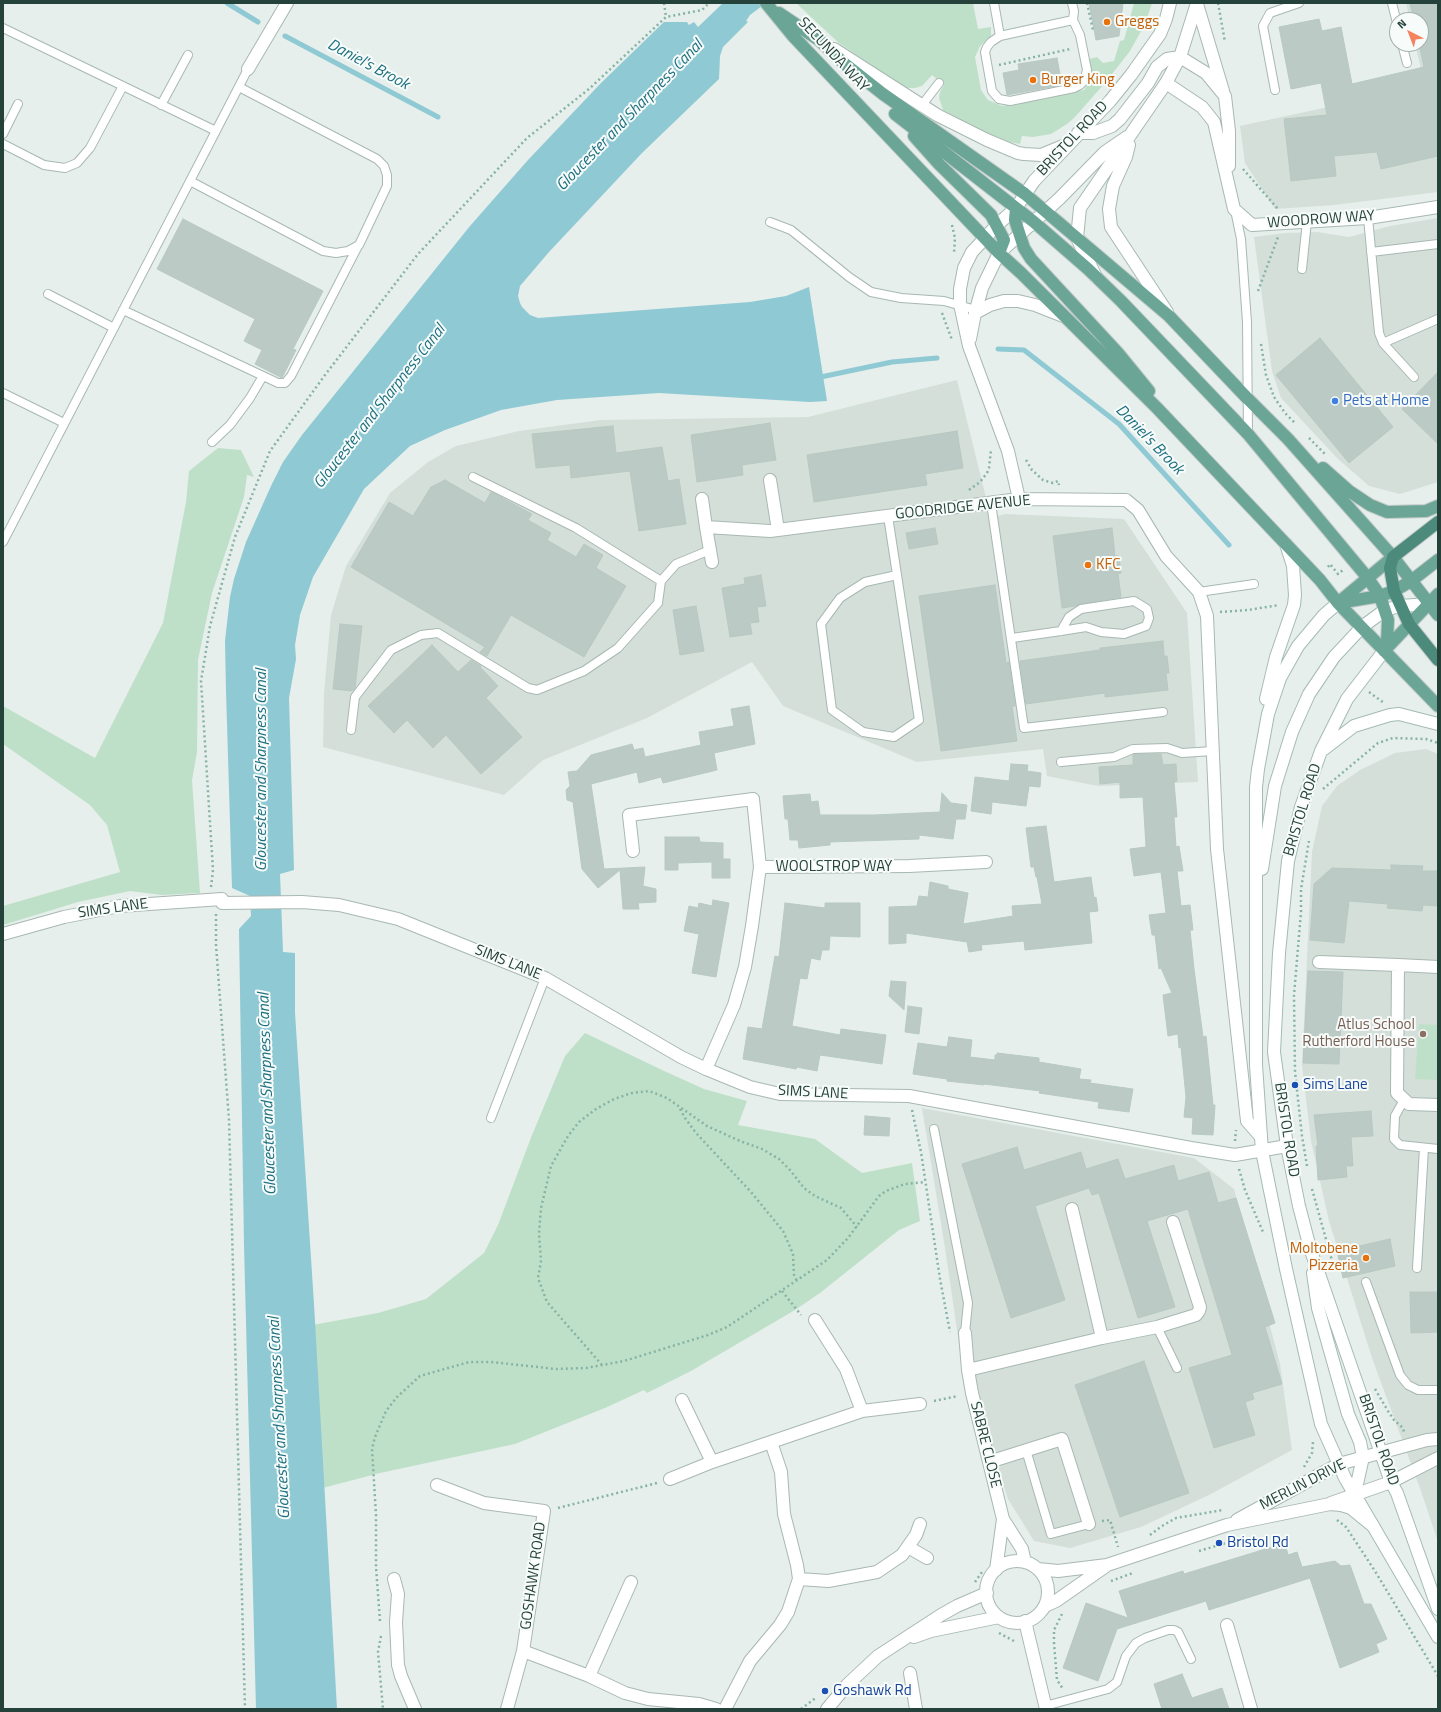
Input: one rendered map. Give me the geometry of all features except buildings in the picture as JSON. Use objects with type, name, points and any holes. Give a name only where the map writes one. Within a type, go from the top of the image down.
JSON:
[{"type":"highway","points":[[1438,522],[1393,557],[1390,568],[1394,591],[1409,624],[1438,660]]},
{"type":"main road","name":"SECUNDA WAY","points":[[768,6],[819,40],[845,64],[883,94],[1025,194],[1046,211],[1169,316],[1288,439]]},
{"type":"main road","name":"SECUNDA WAY","points":[[768,6],[793,36],[992,246],[1021,273],[1188,440]]},
{"type":"main road","points":[[845,64],[895,114],[939,164],[991,214],[1004,240],[992,246]]},
{"type":"main road","points":[[895,114],[1034,222],[1096,277],[1121,301],[1248,434],[1367,577],[1380,596],[1386,610],[1388,630],[1384,651]]},
{"type":"main road","points":[[1016,208],[1015,220],[1021,234],[1024,248],[1031,259],[1118,352],[1188,440],[1320,580],[1338,603],[1438,706]]},
{"type":"main road","points":[[1288,439],[1349,491],[1370,505],[1387,512],[1426,511],[1438,506]]},
{"type":"main road","points":[[1288,439],[1393,557],[1438,615]]},
{"type":"main road","points":[[1338,603],[1367,577],[1393,557]]},
{"type":"main road","points":[[1338,603],[1380,596],[1394,591],[1411,581],[1438,560]]},
{"type":"main road","points":[[1384,651],[1438,594]]},
{"type":"street","points":[[248,69],[287,3]]},
{"type":"street","name":"BRISTOL ROAD","points":[[992,246],[997,225],[1016,208],[1034,181],[1127,81],[1160,34],[1170,3]]},
{"type":"street","points":[[1096,277],[1077,238],[1080,208],[1166,84],[1180,57],[1197,4]]},
{"type":"street","points":[[1197,4],[1224,96],[1229,131],[1229,186]]},
{"type":"street","points":[[1160,34],[1157,68],[1166,84],[1202,107],[1214,122],[1234,209]]},
{"type":"street","points":[[819,40],[922,105],[986,140],[1018,153],[1041,155],[1058,149],[1075,137],[1093,133],[1112,126],[1120,119],[1157,68],[1167,59],[1180,57],[1206,73],[1224,96]]},
{"type":"street","points":[[1019,499],[1008,451],[969,346],[960,304],[960,289],[964,268],[972,252],[992,246],[1021,234],[1105,152],[1132,134]]},
{"type":"street","points":[[1132,134],[1126,157],[1113,186],[1109,209],[1111,227],[1169,316]]},
{"type":"street","name":"WOODROW WAY","points":[[1234,209],[1252,225],[1368,218],[1438,207]]},
{"type":"street","points":[[969,346],[975,312],[992,246]]},
{"type":"street","points":[[975,312],[990,305],[1004,301],[1018,301],[1035,304],[1063,316]]},
{"type":"street","points":[[770,480],[778,530]]},
{"type":"street","points":[[702,498],[712,562]]},
{"type":"street","name":"GOODRIDGE AVENUE","points":[[706,527],[770,532],[1019,499],[1126,500],[1138,510],[1166,556],[1199,592],[1208,620]]},
{"type":"street","points":[[1258,769],[1261,718],[1276,657],[1289,623],[1296,595],[1293,566],[1286,544]]},
{"type":"street","name":"BRISTOL ROAD","points":[[1338,603],[1324,615],[1298,646],[1280,678],[1268,714],[1258,769],[1256,787],[1256,1065],[1262,1151],[1286,1269],[1321,1424],[1339,1464],[1438,1637]]},
{"type":"street","points":[[1256,906],[1275,786],[1292,732],[1309,694],[1334,657],[1362,627],[1386,610],[1400,606],[1430,604]]},
{"type":"street","name":"BRISTOL ROAD","points":[[1208,620],[1217,849],[1247,1121],[1261,1137]]},
{"type":"street","name":"BRISTOL ROAD","points":[[1384,651],[1347,699],[1321,751],[1301,807],[1288,861],[1279,953],[1274,1052],[1287,1146],[1299,1206],[1310,1248],[1391,1482],[1397,1493],[1438,1609]]},
{"type":"street","points":[[1321,751],[1354,726],[1390,715],[1399,714],[1438,724]]},
{"type":"street","name":"WOOLSTROP WAY","points":[[633,851],[629,815],[753,799],[760,867],[745,967],[734,1005],[706,1069]]},
{"type":"street","name":"WOOLSTROP WAY","points":[[760,867],[909,866],[986,862]]},
{"type":"street","name":"SIMS LANE","points":[[3,934],[64,917],[120,906],[218,901],[302,902],[339,905],[398,919],[545,978],[706,1069],[750,1087],[780,1094],[910,1096],[1235,1155],[1287,1146]]},
{"type":"street","points":[[1319,962],[1438,967]]},
{"type":"street","points":[[1398,965],[1397,1093],[1408,1104],[1438,1105]]},
{"type":"street","points":[[1072,1209],[1102,1338]]},
{"type":"street","points":[[968,1370],[1102,1338],[1157,1328],[1196,1315],[1200,1307],[1173,1222]]},
{"type":"street","points":[[1310,1248],[1318,1308],[1348,1414],[1360,1442],[1363,1457],[1355,1493]]},
{"type":"street","points":[[810,1320],[846,1369],[862,1411]]},
{"type":"street","name":"SABRE CLOSE","points":[[965,1333],[968,1370],[972,1393],[1003,1520],[1022,1549],[1025,1562]]},
{"type":"street","points":[[682,1400],[712,1462]]},
{"type":"street","points":[[670,1480],[712,1462],[862,1411],[920,1404]]},
{"type":"street","points":[[989,1462],[1062,1439],[1089,1524]]},
{"type":"street","name":"MERLIN DRIVE","points":[[1227,1525],[1339,1464],[1427,1440],[1438,1439]]},
{"type":"street","points":[[725,1709],[750,1661],[780,1625],[788,1612],[798,1579],[797,1565],[784,1514],[781,1472],[771,1442]]},
{"type":"street","name":"MERLIN DRIVE","points":[[1038,1569],[1058,1571],[1107,1565],[1227,1525],[1330,1504],[1355,1493],[1391,1482],[1438,1458]]},
{"type":"street","name":"GOSHAWK ROAD","points":[[437,1485],[484,1503],[544,1511],[523,1651],[507,1709]]},
{"type":"street","name":"MERLIN DRIVE","points":[[1330,1504],[1351,1508],[1376,1528]]},
{"type":"street","name":"SABRE CLOSE","points":[[996,1570],[1003,1520]]},
{"type":"street","points":[[798,1579],[828,1581],[877,1572],[892,1562],[908,1547],[920,1524]]},
{"type":"street","points":[[908,1547],[927,1558]]},
{"type":"street","points":[[1010,1562],[1025,1562],[1038,1569],[1044,1577],[1048,1586],[1048,1596],[1040,1613],[1025,1621],[1012,1622],[999,1617],[993,1610],[988,1602],[987,1585],[996,1570],[1010,1562]]},
{"type":"street","name":"MERLIN DRIVE","points":[[1044,1606],[1056,1602],[1107,1565]]},
{"type":"street","points":[[394,1579],[398,1594],[396,1622],[398,1665],[415,1709]]},
{"type":"street","points":[[589,1676],[631,1582]]},
{"type":"street","points":[[827,1709],[847,1685],[878,1656],[941,1615],[987,1593]]},
{"type":"street","points":[[900,1642],[931,1631],[999,1617]]},
{"type":"street","points":[[1025,1621],[1045,1708]]},
{"type":"street","points":[[1227,1625],[1251,1709]]},
{"type":"street","name":"GOSHAWK ROAD","points":[[523,1651],[589,1676],[625,1693],[664,1705],[699,1704],[716,1709]]},
{"type":"street","points":[[910,1674],[916,1709]]},
{"type":"lane","points":[[994,3],[1000,36]]},
{"type":"lane","points":[[1072,3],[1074,11],[1073,20],[1077,27],[1087,70],[1086,76],[1080,85],[1074,88],[1004,100],[999,99],[992,91],[987,67],[985,52],[991,42],[1000,36],[1073,20]]},
{"type":"lane","points":[[1275,90],[1263,26],[1270,13],[1299,3]]},
{"type":"lane","points":[[3,28],[216,131]]},
{"type":"lane","points":[[1404,52],[1407,63]]},
{"type":"lane","points":[[161,105],[188,55]]},
{"type":"lane","points":[[3,542],[248,69]]},
{"type":"lane","points":[[922,105],[939,82]]},
{"type":"lane","points":[[3,144],[44,164],[65,168],[77,162],[90,148],[123,86]]},
{"type":"lane","points":[[123,310],[278,383],[285,383],[291,376],[358,245],[386,186],[387,175],[384,166],[377,159],[239,87]]},
{"type":"lane","points":[[3,134],[18,104]]},
{"type":"lane","points":[[190,180],[323,250],[336,252],[348,251],[358,245]]},
{"type":"lane","points":[[1234,209],[1241,239],[1247,322],[1248,434]]},
{"type":"lane","points":[[1368,218],[1379,333],[1383,343],[1414,377]]},
{"type":"lane","points":[[770,222],[791,230],[849,277],[871,292],[901,298],[944,301],[960,304],[975,312]]},
{"type":"lane","points":[[1302,269],[1307,222]]},
{"type":"lane","points":[[1371,252],[1438,244]]},
{"type":"lane","points":[[48,294],[114,328]]},
{"type":"lane","points":[[1383,343],[1438,319]]},
{"type":"lane","points":[[212,442],[230,425],[250,398],[263,376]]},
{"type":"lane","points":[[3,393],[64,423]]},
{"type":"lane","points":[[473,477],[576,528],[661,581]]},
{"type":"lane","points":[[991,503],[1024,728],[1162,712]]},
{"type":"lane","points":[[888,516],[897,575],[919,720],[894,737],[863,732],[832,710],[821,624],[840,598],[865,582],[897,575]]},
{"type":"lane","points":[[351,730],[355,697],[391,650],[421,635],[438,633],[528,688],[537,690],[584,671],[618,648],[658,604],[661,581],[676,564],[710,550]]},
{"type":"lane","points":[[1199,592],[1254,584]]},
{"type":"lane","points":[[1012,638],[1061,631],[1086,627],[1101,632],[1124,634],[1146,626],[1149,618],[1147,609],[1134,601],[1081,609],[1069,617],[1061,631]]},
{"type":"lane","points":[[1061,762],[1114,757],[1133,749],[1167,748],[1182,753],[1213,751]]},
{"type":"lane","points":[[491,1118],[545,978]]},
{"type":"lane","points":[[1404,1100],[1395,1116],[1394,1139],[1400,1145],[1438,1149]]},
{"type":"lane","points":[[934,1129],[968,1303],[965,1333]]},
{"type":"lane","points":[[1417,1268],[1424,1148]]},
{"type":"lane","points":[[1366,1282],[1400,1376],[1408,1385],[1418,1390],[1438,1390]]},
{"type":"lane","points":[[1157,1328],[1177,1368]]},
{"type":"lane","points":[[1026,1450],[1051,1534],[1089,1524]]},
{"type":"lane","points":[[1045,1708],[1098,1692],[1112,1686],[1117,1682],[1121,1674],[1126,1656],[1130,1650],[1136,1643],[1156,1634],[1174,1630],[1178,1632],[1191,1659]]},
{"type":"path","points":[[664,3],[666,17]]},
{"type":"path","points":[[245,1709],[229,1120],[216,945],[216,905],[218,901],[211,894],[213,870],[202,681],[210,626],[235,537],[270,451],[325,375],[418,254],[527,138],[590,89],[666,17],[702,10],[709,3]]},
{"type":"path","points":[[987,67],[1095,44],[1087,3]]},
{"type":"path","points":[[1256,296],[1283,223]]},
{"type":"path","points":[[952,225],[955,238],[954,257]]},
{"type":"path","points":[[1260,339],[1266,375],[1274,397],[1285,413],[1300,428]]},
{"type":"path","points":[[1304,434],[1325,455]]},
{"type":"path","points":[[964,506],[964,491],[969,490],[980,482],[989,468],[992,452],[991,447]]},
{"type":"path","points":[[1024,456],[1032,470],[1043,480],[1053,483],[1058,481],[1063,500]]},
{"type":"path","points":[[1208,620],[1217,622],[1216,614],[1221,612],[1276,606],[1281,604],[1281,599]]},
{"type":"path","points":[[1320,792],[1378,743],[1393,738],[1426,739],[1438,743]]},
{"type":"path","points":[[1308,1172],[1302,1136],[1295,1072],[1294,995],[1301,912],[1301,890],[1310,835]]},
{"type":"path","points":[[602,1365],[546,1302],[538,1278],[541,1261],[540,1208],[552,1166],[568,1136],[579,1122],[614,1099],[632,1093],[649,1091],[667,1098],[708,1126],[740,1141],[762,1149],[779,1159],[804,1188],[815,1196],[841,1208],[857,1227]]},
{"type":"path","points":[[680,1108],[696,1133],[751,1192],[783,1231],[793,1254],[794,1275],[797,1282]]},
{"type":"path","points":[[380,1623],[376,1567],[376,1515],[372,1449],[375,1437],[386,1411],[397,1397],[420,1376],[469,1362],[491,1362],[556,1369],[586,1368],[637,1357],[708,1335],[727,1327],[797,1282],[827,1260],[857,1227],[879,1196],[906,1184],[925,1182]]},
{"type":"path","points":[[1311,1186],[1335,1274]]},
{"type":"path","points":[[782,1291],[810,1320]]},
{"type":"path","points":[[1373,1385],[1391,1416],[1403,1428],[1409,1445]]},
{"type":"path","points":[[920,1404],[972,1393]]},
{"type":"path","points":[[544,1511],[670,1480]]},
{"type":"path","points":[[1146,1538],[1176,1518],[1227,1509]]},
{"type":"path","points":[[1335,1519],[1346,1527],[1376,1571],[1438,1676]]},
{"type":"path","points":[[1089,1524],[1110,1520],[1119,1550],[1124,1549]]},
{"type":"path","points":[[1198,1552],[1249,1536]]},
{"type":"path","points":[[1104,1584],[1140,1571]]},
{"type":"path","points":[[1064,1611],[1054,1630],[1054,1643],[1057,1680],[1063,1688],[1065,1701]]},
{"type":"path","points":[[381,1629],[378,1652],[383,1709]]},
{"type":"shaded area","points":[[1406,3],[1438,3],[1438,192],[1334,205],[1275,209],[1245,163],[1240,126],[1425,86],[1417,52],[1429,52],[1429,12],[1408,12]]},
{"type":"shaded area","points":[[1438,218],[1438,482],[1400,494],[1369,486],[1337,458],[1281,398],[1272,371],[1254,237],[1285,233],[1317,232],[1349,237],[1390,226]]},
{"type":"shaded area","points":[[957,380],[991,518],[1005,514],[1124,519],[1187,613],[1198,782],[1098,786],[1047,776],[1043,749],[917,762],[783,706],[752,662],[647,718],[543,760],[504,795],[323,747],[324,693],[331,615],[346,566],[390,493],[428,462],[456,446],[519,431],[601,420],[808,417]]},
{"type":"shaded area","points":[[1426,749],[1438,754],[1438,1542],[1421,1491],[1372,1358],[1329,1221],[1311,1141],[1302,1065],[1312,852],[1322,806],[1337,786],[1360,770],[1395,753]]},
{"type":"shaded area","points":[[922,1108],[1194,1158],[1234,1189],[1280,1364],[1292,1450],[1211,1494],[1141,1527],[1070,1548],[1034,1541],[1008,1499],[960,1350]]},
{"type":"green space","points":[[796,3],[973,3],[978,29],[991,27],[991,36],[980,46],[975,57],[981,90],[988,100],[1002,106],[1084,90],[1092,77],[1089,59],[1097,57],[1103,63],[1114,61],[1120,41],[1124,40],[1134,3],[1152,3],[1145,24],[1130,51],[1105,83],[1074,118],[1051,134],[1033,137],[1022,136],[1020,144],[1010,142],[978,129],[943,110],[939,98],[940,92],[944,85],[932,75],[922,86],[915,88],[907,88],[897,83],[839,43]]},
{"type":"green space","points":[[218,448],[241,450],[254,477],[247,475],[244,497],[212,593],[198,660],[197,752],[192,780],[200,893],[162,895],[130,891],[78,902],[3,925],[3,906],[120,872],[107,825],[90,805],[3,744],[3,706],[95,758],[163,623],[186,502],[189,471]]},
{"type":"green space","points":[[1419,1024],[1438,1025],[1438,1080],[1415,1079]]},
{"type":"green space","points":[[585,1033],[704,1089],[747,1101],[738,1125],[815,1139],[862,1173],[912,1163],[920,1221],[899,1230],[820,1293],[795,1310],[691,1371],[647,1393],[644,1390],[605,1408],[515,1444],[380,1473],[315,1490],[307,1326],[378,1313],[426,1299],[484,1253],[498,1225],[532,1135],[565,1056]]},
{"type":"water","name":"Gloucester and Sharpness Canal","points":[[723,3],[766,3],[750,15],[746,21],[748,22],[723,47],[720,56],[719,79],[642,153],[549,252],[520,286],[518,296],[522,307],[530,315],[538,318],[750,302],[786,296],[809,287],[827,401],[810,402],[659,393],[557,400],[501,410],[445,430],[410,446],[364,489],[313,577],[300,615],[295,645],[296,659],[289,698],[294,870],[280,874],[283,952],[295,953],[295,1013],[314,1304],[337,1709],[256,1709],[244,1245],[239,929],[251,916],[250,896],[232,888],[225,641],[230,597],[234,579],[246,542],[283,462],[302,435],[470,226],[528,160],[601,83],[664,22],[687,22],[689,25],[694,22],[698,27]]},
{"type":"waterway","name":"Daniel's Brook","points":[[227,3],[258,22]]},
{"type":"waterway","name":"Daniel's Brook","points":[[285,36],[438,117]]},
{"type":"waterway","name":"Daniel's Brook","points":[[998,349],[1024,350],[1119,424],[1229,545]]},
{"type":"waterway","name":"Daniel's Brook","points":[[816,378],[892,362],[937,358]]},
{"type":"place","name":"Greggs","points":[[1107,22]]},
{"type":"place","name":"Burger King","points":[[1033,80]]},
{"type":"place","name":"Pets at Home","points":[[1335,401]]},
{"type":"place","name":"KFC","points":[[1088,565]]},
{"type":"place","name":"Atlus School Rutherford House","points":[[1423,1034]]},
{"type":"place","name":"Sims Lane","points":[[1295,1085]]},
{"type":"place","name":"Moltobene Pizzeria","points":[[1366,1258]]},
{"type":"place","name":"Bristol Rd","points":[[1219,1543]]},
{"type":"place","name":"Goshawk Rd","points":[[825,1691]]}]
